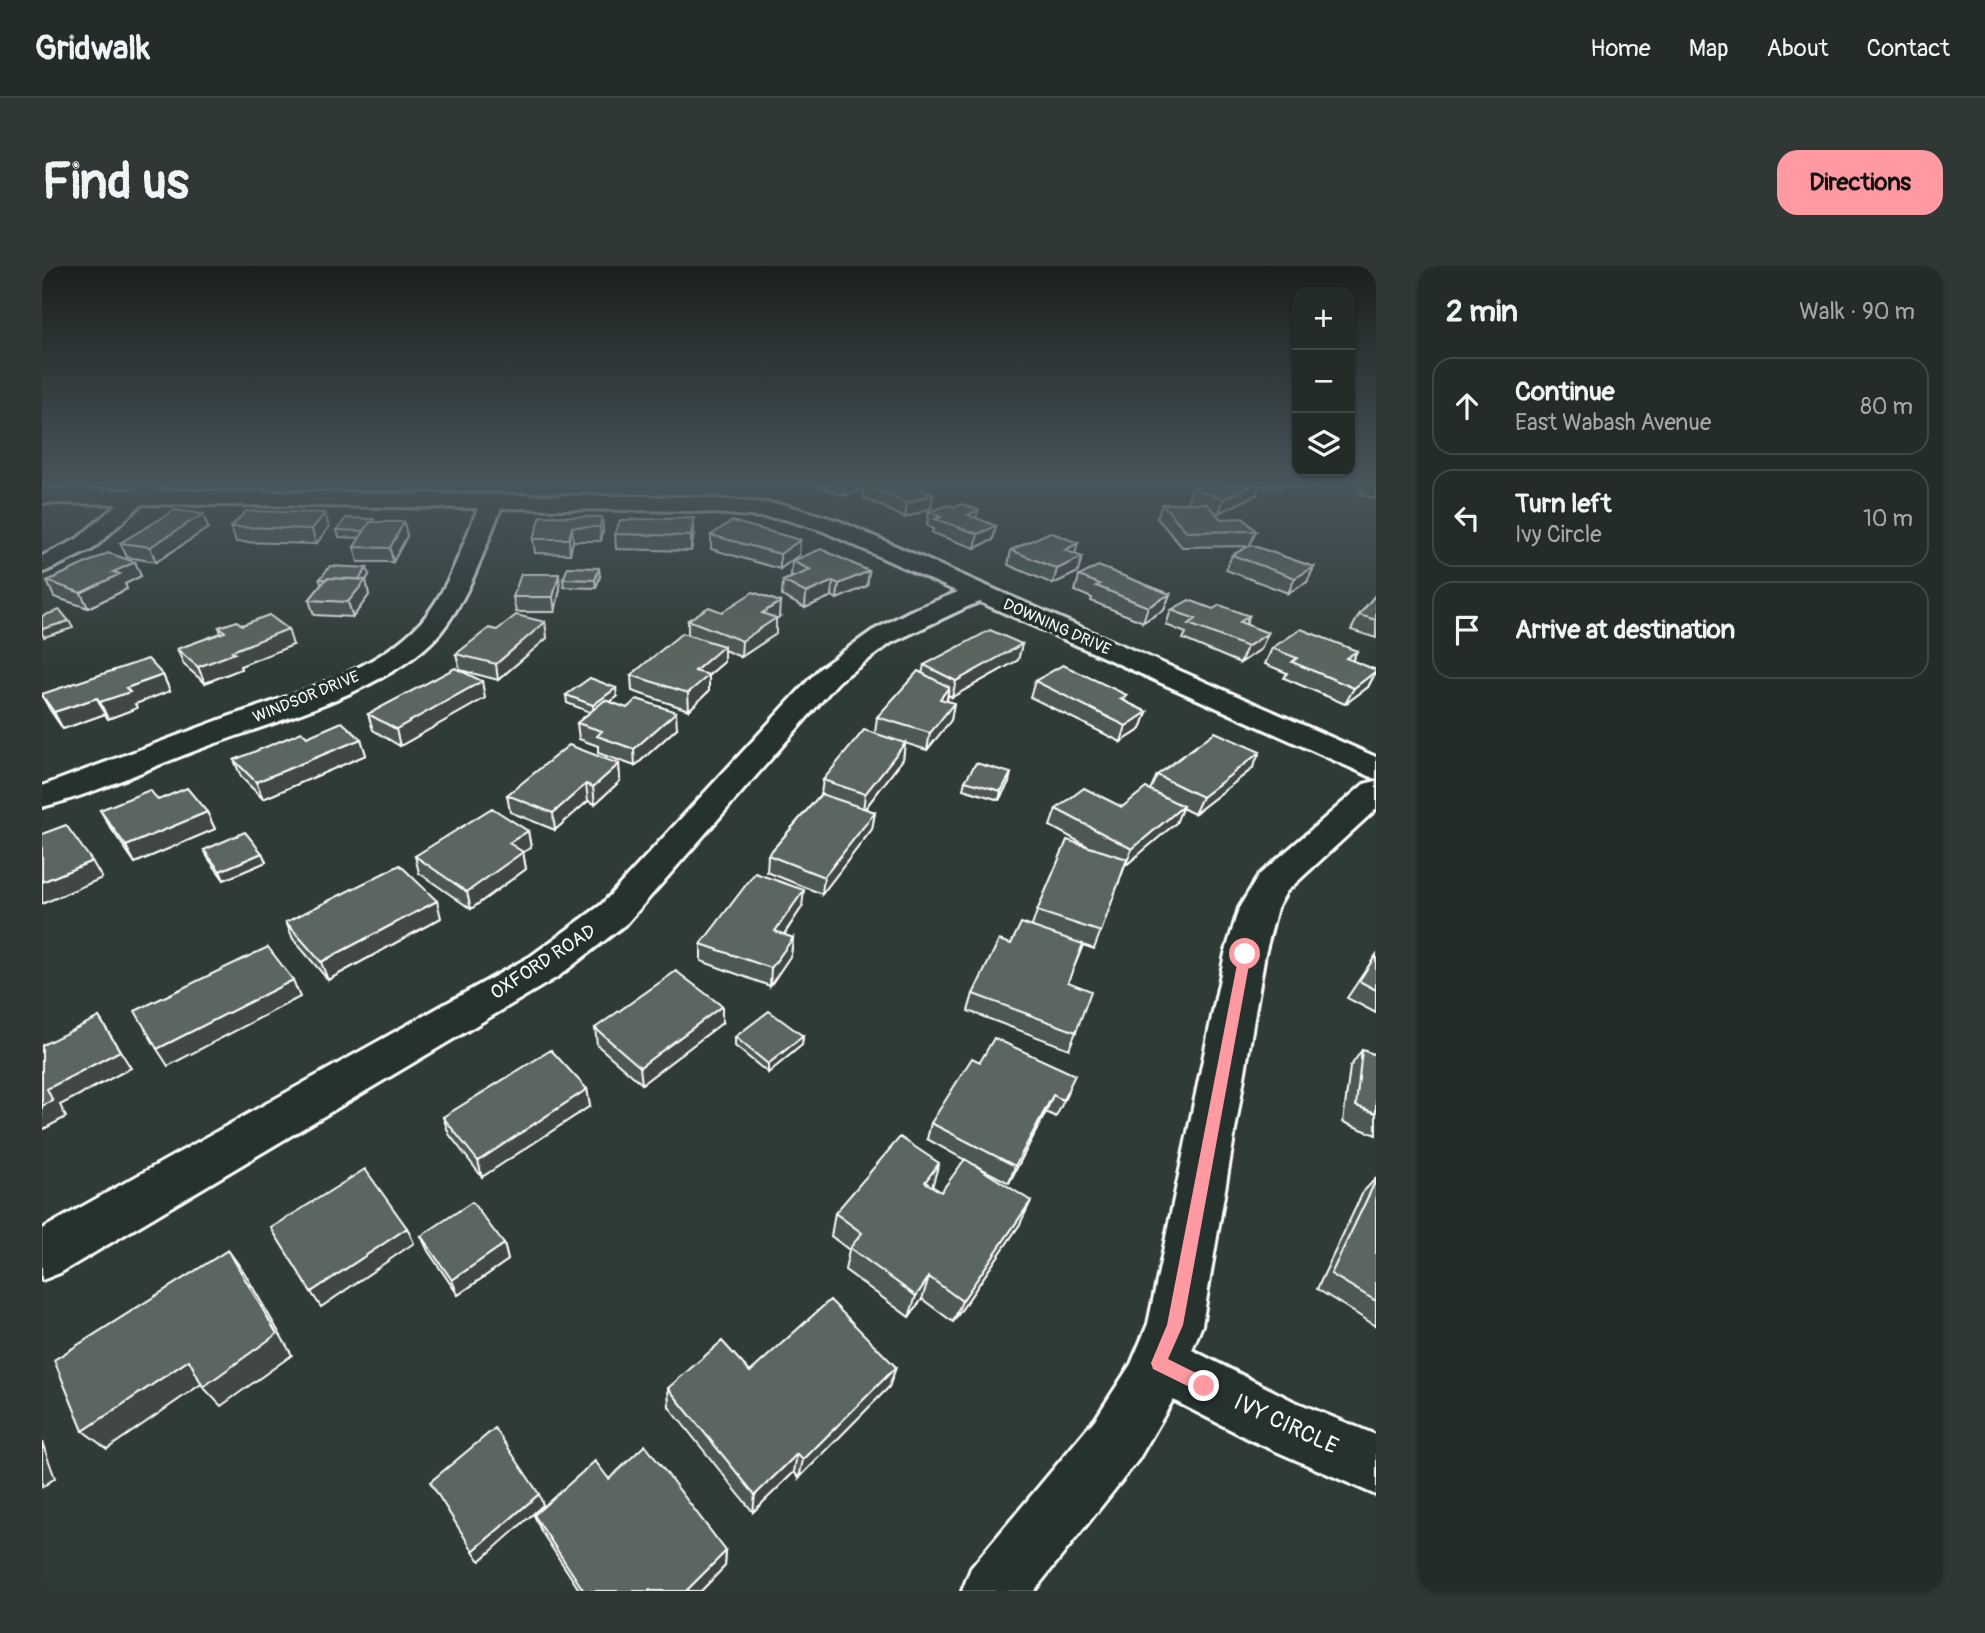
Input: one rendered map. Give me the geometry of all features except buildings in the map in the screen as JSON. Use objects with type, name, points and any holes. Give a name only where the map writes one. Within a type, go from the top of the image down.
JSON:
[{"type":"street","points":[[42,566],[79,547]]},
{"type":"street","name":"WINDSOR DRIVE","points":[[42,797],[304,699],[363,674],[405,649],[426,631],[441,610],[471,547]]},
{"type":"street","name":"DOWNING DRIVE","points":[[874,547],[1376,769]]},
{"type":"street","name":"OXFORD ROAD","points":[[42,1256],[545,966],[614,914],[829,675],[851,656],[893,629],[939,607],[980,593]]},
{"type":"street","points":[[994,1591],[1117,1439],[1151,1384],[1175,1325],[1245,954],[1258,908],[1272,884],[1376,791]]},
{"type":"street","name":"IVY CIRCLE","points":[[1159,1363],[1273,1421],[1376,1465]]},
{"type":"route","points":[[1204,1386],[1159,1363],[1175,1325],[1245,954]]}]
